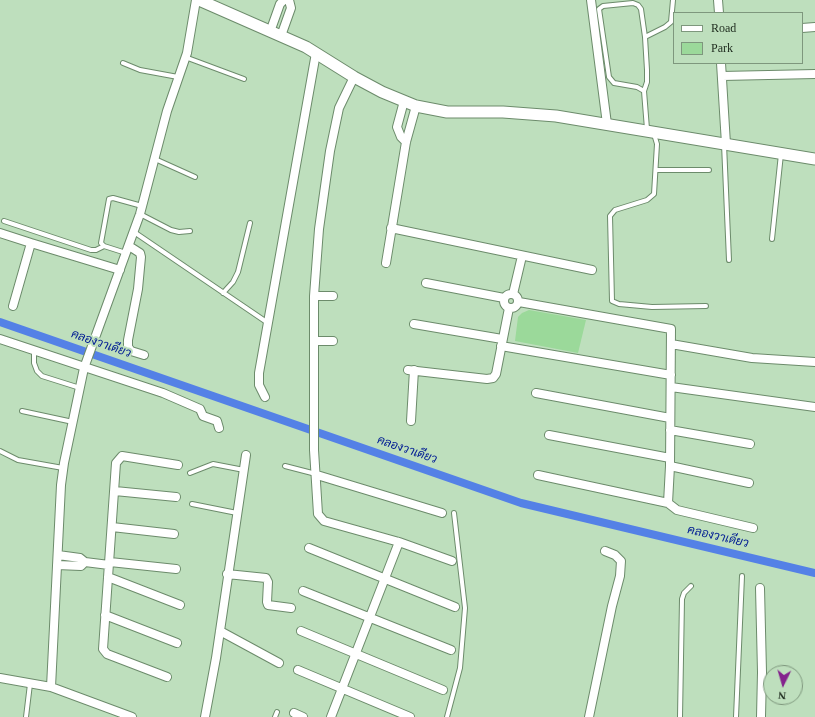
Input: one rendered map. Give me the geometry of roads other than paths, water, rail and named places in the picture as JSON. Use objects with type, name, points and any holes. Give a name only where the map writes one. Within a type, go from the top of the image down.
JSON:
[{"type":"street","points":[[51,687],[63,468],[84,365],[128,250],[141,210],[185,57],[198,0],[316,53],[354,77],[382,92],[416,106],[447,112],[503,112],[556,116],[815,159]]},
{"type":"street","points":[[276,34],[280,4],[284,0]]},
{"type":"street","points":[[276,34],[291,8],[289,0]]},
{"type":"street","points":[[591,0],[607,124]]},
{"type":"street","points":[[718,0],[719,12]]},
{"type":"street","points":[[803,28],[815,27]]},
{"type":"street","points":[[265,397],[259,385],[259,374],[316,53]]},
{"type":"street","points":[[721,64],[725,143]]},
{"type":"street","points":[[722,76],[815,74]]},
{"type":"street","points":[[354,77],[339,108],[330,151],[319,229],[314,296],[314,450],[317,475],[318,514],[324,521],[398,542],[452,561]]},
{"type":"street","points":[[404,101],[397,127],[401,137],[406,142]]},
{"type":"street","points":[[386,263],[406,142],[416,106]]},
{"type":"street","points":[[391,228],[592,270]]},
{"type":"street","points":[[0,233],[120,270]]},
{"type":"street","points":[[13,306],[31,243]]},
{"type":"street","points":[[128,250],[140,253],[141,258],[138,289],[128,347],[131,351],[144,355]]},
{"type":"street","points":[[513,294],[522,256]]},
{"type":"street","points":[[426,283],[504,298],[509,294],[513,294]]},
{"type":"street","points":[[513,294],[518,298],[519,302]]},
{"type":"street","points":[[314,296],[333,296]]},
{"type":"street","points":[[504,298],[504,303],[509,308]]},
{"type":"street","points":[[509,308],[515,307],[519,302]]},
{"type":"street","points":[[519,302],[671,329],[670,462],[668,503]]},
{"type":"street","points":[[411,421],[411,370],[493,378],[496,374],[501,342],[509,308]]},
{"type":"street","points":[[414,324],[671,375]]},
{"type":"street","points":[[0,339],[34,351],[84,365],[163,393],[200,409],[203,416],[217,421],[219,428]]},
{"type":"street","points":[[314,341],[333,341]]},
{"type":"street","points":[[671,344],[752,358],[815,362]]},
{"type":"street","points":[[671,387],[815,407]]},
{"type":"street","points":[[536,393],[670,418]]},
{"type":"street","points":[[670,430],[750,444]]},
{"type":"street","points":[[549,435],[670,462],[749,483]]},
{"type":"street","points":[[205,717],[220,631],[227,574],[246,455]]},
{"type":"street","points":[[167,677],[107,654],[103,649],[116,463],[122,456],[178,465]]},
{"type":"street","points":[[317,475],[442,513]]},
{"type":"street","points":[[538,475],[668,503],[671,507],[677,510],[753,528]]},
{"type":"street","points":[[115,491],[176,497]]},
{"type":"street","points":[[112,527],[174,534]]},
{"type":"street","points":[[331,717],[370,619],[398,542]]},
{"type":"street","points":[[310,548],[455,607]]},
{"type":"street","points":[[589,717],[612,606],[620,576],[621,561],[614,554],[605,551]]},
{"type":"street","points":[[58,555],[80,558],[86,562],[176,569]]},
{"type":"street","points":[[57,565],[81,566],[86,562]]},
{"type":"street","points":[[227,574],[266,578],[268,585],[266,602],[268,605],[291,608]]},
{"type":"street","points":[[108,577],[180,605]]},
{"type":"street","points":[[760,588],[762,672],[761,717]]},
{"type":"street","points":[[303,591],[451,650]]},
{"type":"street","points":[[106,615],[177,643]]},
{"type":"street","points":[[220,631],[279,663]]},
{"type":"street","points":[[301,631],[443,690]]},
{"type":"street","points":[[298,670],[410,717]]},
{"type":"street","points":[[0,678],[51,687],[132,717]]},
{"type":"street","points":[[294,714],[303,717]]},
{"type":"lane","points":[[645,37],[665,27],[671,22],[673,0]]},
{"type":"lane","points":[[644,91],[637,87],[614,83],[609,77],[599,9],[603,6],[633,3],[638,5],[641,9],[645,37],[647,70],[647,82],[644,91],[651,131],[657,144],[654,194],[647,200],[615,210],[610,216],[612,301],[619,304],[652,307],[706,306]]},
{"type":"lane","points":[[185,57],[244,79]]},
{"type":"lane","points":[[123,63],[140,70],[178,77]]},
{"type":"lane","points":[[725,143],[729,260]]},
{"type":"lane","points":[[772,239],[781,153]]},
{"type":"lane","points":[[155,159],[195,177]]},
{"type":"lane","points":[[656,170],[709,170]]},
{"type":"lane","points":[[104,246],[100,240],[109,199],[113,198],[141,210],[171,230],[179,232],[190,230]]},
{"type":"lane","points":[[4,222],[90,250],[96,250],[104,246],[128,250]]},
{"type":"lane","points":[[223,293],[233,282],[238,272],[250,223]]},
{"type":"lane","points":[[134,232],[268,323]]},
{"type":"lane","points":[[34,351],[36,371],[42,376],[80,388]]},
{"type":"lane","points":[[22,411],[73,422]]},
{"type":"lane","points":[[0,451],[18,460],[63,468]]},
{"type":"lane","points":[[190,473],[213,464],[244,470]]},
{"type":"lane","points":[[286,466],[317,475]]},
{"type":"lane","points":[[192,504],[237,513]]},
{"type":"lane","points":[[447,717],[460,668],[465,608],[454,513]]},
{"type":"lane","points":[[736,717],[742,576]]},
{"type":"lane","points":[[680,717],[682,599],[684,593],[691,586]]},
{"type":"lane","points":[[26,717],[30,683]]},
{"type":"waterway","name":"คลองวาเดียว","points":[[0,322],[521,503],[815,573]]}]
